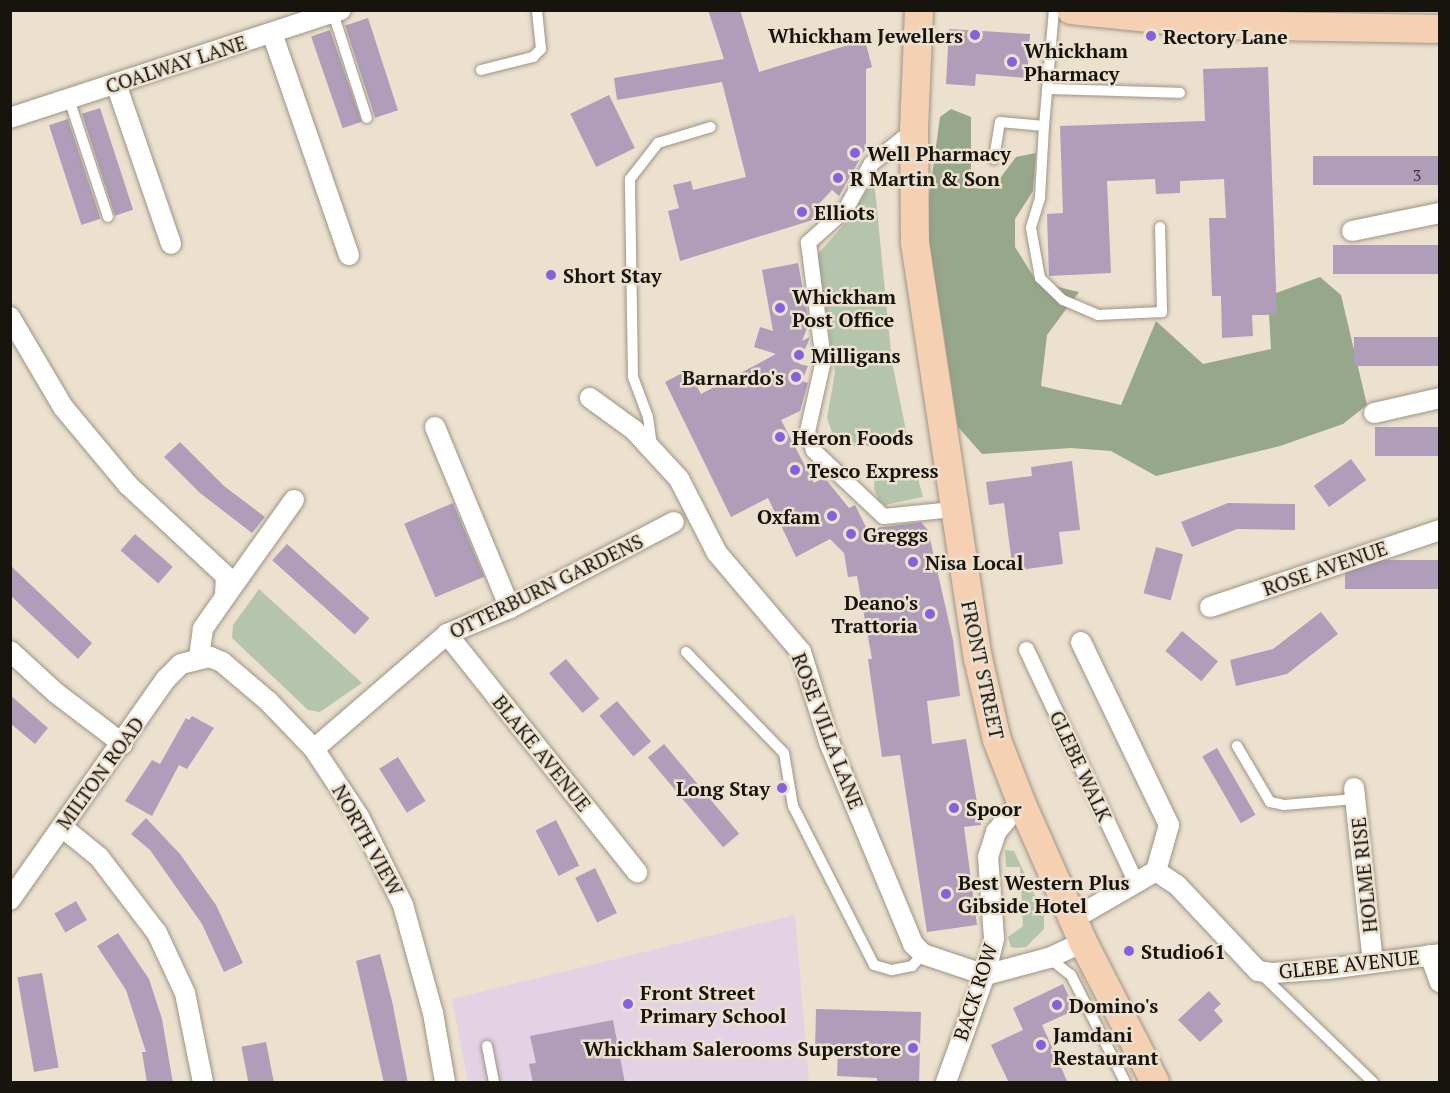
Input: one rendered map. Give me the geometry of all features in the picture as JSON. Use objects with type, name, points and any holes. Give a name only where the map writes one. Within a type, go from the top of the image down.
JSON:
[{"type":"main road","name":"FRONT STREET","points":[[919,10],[914,129],[915,243],[953,509],[978,658],[997,740],[1021,802],[1078,930],[1155,1083]]},
{"type":"main road","points":[[1071,10],[1217,25],[1440,29]]},
{"type":"street","name":"COALWAY LANE","points":[[10,118],[337,12]]},
{"type":"street","points":[[272,33],[349,255]]},
{"type":"street","points":[[116,84],[171,244]]},
{"type":"street","points":[[914,129],[871,163],[845,209],[808,242],[823,360],[807,431],[813,450],[883,516],[953,509]]},
{"type":"street","points":[[1352,231],[1440,213]]},
{"type":"street","points":[[10,317],[63,407],[128,485],[223,572],[228,583],[225,597]]},
{"type":"street","name":"ROSE VILLA LANE","points":[[590,398],[634,430],[679,479],[717,553],[801,652],[829,742],[913,944],[923,954]]},
{"type":"street","points":[[1374,413],[1440,398]]},
{"type":"street","points":[[435,427],[510,608]]},
{"type":"street","points":[[199,657],[203,629],[294,500]]},
{"type":"street","name":"OTTERBURN GARDENS","points":[[314,749],[447,634],[510,608],[674,522]]},
{"type":"street","name":"ROSE AVENUE","points":[[1210,607],[1440,530]]},
{"type":"street","name":"BLAKE AVENUE","points":[[447,634],[637,872]]},
{"type":"street","points":[[923,954],[985,975],[1049,958],[1078,930],[1136,883],[1156,871],[1169,825],[1081,642]]},
{"type":"street","name":"GLEBE WALK","points":[[1026,649],[1136,883]]},
{"type":"street","points":[[10,651],[56,693],[123,744]]},
{"type":"street","name":"MILTON ROAD","points":[[10,900],[123,744],[166,679],[181,664],[199,657]]},
{"type":"street","name":"NORTH VIEW","points":[[199,657],[222,662],[242,678],[314,749],[359,817],[403,905],[433,1013],[445,1083]]},
{"type":"street","name":"HOLME RISE","points":[[1355,793],[1373,962]]},
{"type":"street","name":"BACK ROW","points":[[946,1083],[985,975],[994,938],[988,857],[996,832],[1021,802]]},
{"type":"street","points":[[62,827],[105,864],[157,933],[185,993],[203,1083]]},
{"type":"street","name":"GLEBE AVENUE","points":[[1156,871],[1178,885],[1258,971],[1273,973],[1435,955]]},
{"type":"street","points":[[1435,955],[1440,982]]},
{"type":"lane","points":[[481,70],[534,57],[541,49],[537,10]]},
{"type":"lane","points":[[1054,10],[1040,198],[1030,228],[1040,278],[1063,300],[1098,315],[1162,312],[1160,227]]},
{"type":"lane","points":[[337,12],[367,118]]},
{"type":"lane","points":[[1047,89],[1179,93]]},
{"type":"lane","points":[[69,99],[108,217]]},
{"type":"lane","points":[[994,159],[1000,122],[1044,126]]},
{"type":"lane","points":[[652,450],[648,417],[633,377],[630,179],[658,144],[711,127]]},
{"type":"lane","points":[[686,652],[784,753],[793,806],[874,965],[892,970],[912,966],[923,954]]},
{"type":"lane","points":[[1237,746],[1270,802],[1284,805],[1355,793]]},
{"type":"lane","points":[[1049,958],[1071,975],[1125,1083]]},
{"type":"lane","points":[[1258,971],[1372,1083]]},
{"type":"lane","points":[[487,1046],[494,1083]]},
{"type":"shaded area","name":"Front Street Primary School","points":[[795,915],[809,1082],[468,1082],[452,999]]},
{"type":"green space","points":[[951,109],[971,117],[971,188],[992,189],[1016,157],[1036,153],[1033,191],[1015,219],[1015,247],[1037,282],[1079,292],[1047,335],[1041,386],[1121,405],[1156,321],[1203,364],[1271,349],[1268,296],[1320,277],[1341,295],[1367,405],[1343,424],[1280,446],[1156,476],[1111,451],[1071,448],[982,454],[958,427],[926,220],[940,117]]},
{"type":"green space","points":[[874,179],[892,362],[909,445],[837,447],[827,418],[835,372],[817,255],[848,220]]},
{"type":"green space","points":[[915,467],[923,497],[885,505],[879,501],[874,489],[875,473]]},
{"type":"green space","points":[[259,589],[362,683],[320,712],[308,710],[232,638],[233,625]]},
{"type":"green space","points":[[1005,850],[1014,851],[1044,915],[1044,929],[1026,947],[1011,947],[1008,937],[1023,926],[1020,867],[1006,867]]},
{"type":"building","points":[[708,10],[740,10],[759,72],[865,40],[872,67],[866,69],[866,148],[839,196],[832,190],[814,209],[816,219],[680,261],[668,211],[679,208],[673,185],[691,181],[693,190],[746,177],[722,82],[617,100],[614,78],[724,59]]},
{"type":"building","points":[[368,18],[398,110],[375,118],[345,25]]},
{"type":"building","points":[[949,29],[1030,34],[1027,78],[976,74],[975,86],[946,84]]},
{"type":"building","points":[[330,30],[362,122],[343,128],[311,37]]},
{"type":"building","points":[[1268,67],[1277,315],[1252,315],[1253,336],[1222,338],[1221,296],[1212,296],[1209,218],[1226,218],[1224,179],[1180,181],[1180,193],[1156,194],[1155,179],[1107,181],[1111,273],[1049,276],[1047,214],[1063,213],[1060,126],[1205,121],[1203,69]]},
{"type":"building","points":[[609,95],[635,148],[596,167],[570,114]]},
{"type":"building","points":[[100,108],[133,210],[115,216],[82,114]]},
{"type":"building","points":[[68,119],[100,219],[81,225],[49,125]]},
{"type":"building","points":[[1313,156],[1440,156],[1440,185],[1313,185]]},
{"type":"building","points":[[1333,245],[1440,245],[1440,274],[1333,274]]},
{"type":"building","points":[[798,263],[809,323],[802,341],[810,337],[799,364],[808,366],[802,381],[808,383],[800,411],[781,420],[814,483],[824,477],[849,508],[855,505],[867,529],[921,522],[928,530],[953,640],[960,696],[927,701],[932,744],[966,739],[981,825],[964,827],[977,925],[927,932],[900,755],[882,757],[868,659],[872,659],[857,576],[848,577],[844,553],[830,539],[796,557],[768,498],[731,517],[665,382],[688,370],[701,394],[776,354],[754,347],[760,327],[773,331],[762,270]]},
{"type":"building","points":[[1354,337],[1440,337],[1440,366],[1354,366]]},
{"type":"building","points":[[1375,427],[1440,427],[1440,456],[1375,456]]},
{"type":"building","points":[[180,442],[224,486],[265,517],[252,533],[200,493],[164,457]]},
{"type":"building","points":[[1351,459],[1366,480],[1329,507],[1314,486]]},
{"type":"building","points":[[1072,461],[1080,530],[1059,532],[1063,564],[1013,571],[1004,503],[989,505],[986,482],[1032,476],[1031,467]]},
{"type":"building","points":[[453,503],[484,577],[435,597],[404,524]]},
{"type":"building","points":[[1228,503],[1295,504],[1295,530],[1237,529],[1192,547],[1181,522]]},
{"type":"building","points":[[135,534],[173,567],[158,583],[121,551]]},
{"type":"building","points":[[287,544],[369,618],[355,635],[272,560]]},
{"type":"building","points":[[1156,547],[1183,554],[1171,601],[1144,593]]},
{"type":"building","points":[[1345,560],[1440,560],[1440,589],[1345,589]]},
{"type":"building","points":[[10,565],[92,643],[78,659],[10,595]]},
{"type":"building","points":[[1321,612],[1338,634],[1287,674],[1236,686],[1230,660],[1273,649]]},
{"type":"building","points":[[1182,631],[1218,661],[1201,681],[1165,651]]},
{"type":"building","points":[[566,659],[599,699],[583,713],[549,673]]},
{"type":"building","points":[[10,695],[48,728],[35,744],[10,723]]},
{"type":"building","points":[[617,701],[651,742],[633,756],[599,716]]},
{"type":"building","points":[[192,716],[214,728],[187,769],[179,765],[152,816],[125,801],[152,760],[160,764],[186,718],[189,720]]},
{"type":"building","points":[[664,744],[739,834],[723,847],[648,757]]},
{"type":"building","points":[[1217,748],[1256,815],[1241,823],[1202,756]]},
{"type":"building","points":[[398,757],[426,801],[407,813],[379,769]]},
{"type":"building","points":[[146,818],[180,854],[216,905],[243,963],[224,972],[202,924],[150,850],[131,834]]},
{"type":"building","points":[[556,820],[579,865],[559,876],[536,830]]},
{"type":"building","points":[[595,868],[617,913],[597,923],[575,878]]},
{"type":"building","points":[[76,901],[87,920],[65,933],[54,914]]},
{"type":"building","points":[[118,933],[149,979],[162,1019],[173,1083],[147,1083],[142,1052],[146,1052],[126,990],[97,946]]},
{"type":"building","points":[[380,954],[408,1083],[384,1083],[356,961]]},
{"type":"building","points":[[42,973],[59,1068],[34,1072],[17,977]]},
{"type":"building","points":[[1063,984],[1075,1010],[1042,1025],[1068,1083],[1009,1083],[991,1045],[1023,1030],[1013,1008]]},
{"type":"building","points":[[1209,991],[1221,1004],[1214,1010],[1223,1021],[1200,1042],[1178,1020]]},
{"type":"building","points":[[816,1009],[921,1012],[919,1083],[877,1083],[877,1078],[837,1076],[838,1050],[815,1049]]},
{"type":"building","points":[[613,1020],[625,1083],[533,1083],[529,1064],[536,1063],[530,1036]]},
{"type":"building","points":[[266,1042],[274,1082],[248,1082],[241,1047]]},
{"type":"place","name":"Whickham Jewellers","points":[[975,35]]},
{"type":"place","name":"Rectory Lane","points":[[1151,36]]},
{"type":"place","name":"Whickham Pharmacy","points":[[1012,62]]},
{"type":"place","name":"Well Pharmacy","points":[[855,153]]},
{"type":"place","name":"R Martin & Son","points":[[838,178]]},
{"type":"place","name":"Elliots","points":[[802,212]]},
{"type":"place","name":"Short Stay","points":[[551,275]]},
{"type":"place","name":"Whickham Post Office","points":[[780,308]]},
{"type":"place","name":"Milligans","points":[[799,355]]},
{"type":"place","name":"Barnardo's","points":[[796,377]]},
{"type":"place","name":"Heron Foods","points":[[780,437]]},
{"type":"place","name":"Tesco Express","points":[[795,470]]},
{"type":"place","name":"Oxfam","points":[[832,516]]},
{"type":"place","name":"Greggs","points":[[851,534]]},
{"type":"place","name":"Nisa Local","points":[[913,562]]},
{"type":"place","name":"Deano's Trattoria","points":[[930,614]]},
{"type":"place","name":"Long Stay","points":[[782,788]]},
{"type":"place","name":"Spoor","points":[[954,808]]},
{"type":"place","name":"Best Western Plus Gibside Hotel","points":[[946,894]]},
{"type":"place","name":"Studio61","points":[[1129,951]]},
{"type":"place","name":"Front Street Primary School","points":[[628,1004]]},
{"type":"place","name":"Domino's","points":[[1057,1005]]},
{"type":"place","name":"Jamdani Restaurant","points":[[1041,1045]]},
{"type":"place","name":"Whickham Salerooms Superstore","points":[[913,1048]]}]
